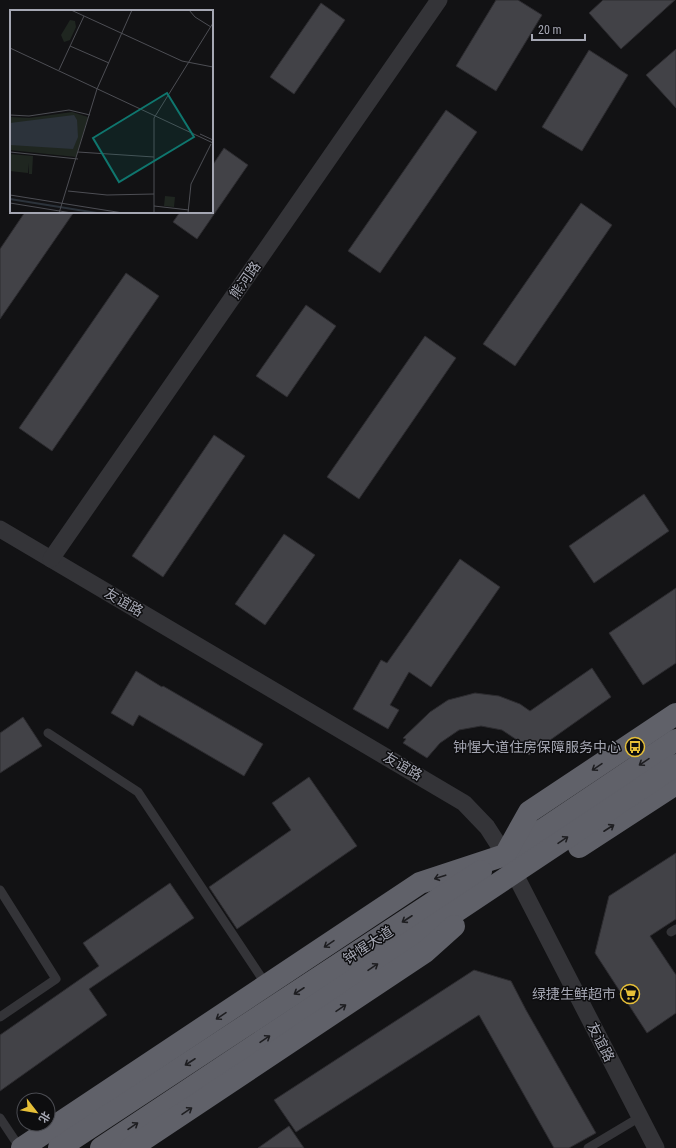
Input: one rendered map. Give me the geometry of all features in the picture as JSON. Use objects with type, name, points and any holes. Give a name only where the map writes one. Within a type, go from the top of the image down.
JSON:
[{"type":"highway","points":[[131,1148],[425,952],[509,864],[529,812],[676,714]]},
{"type":"highway","name":"钟惺大道","points":[[101,1148],[509,864],[676,740]]},
{"type":"highway","name":"钟惺大道","points":[[509,864],[676,764]]},
{"type":"highway","points":[[59,1148],[272,995],[420,883],[509,864],[560,860],[676,784]]},
{"type":"highway","points":[[21,1148],[272,995]]},
{"type":"street","name":"熊河路","points":[[51,559],[439,0]]},
{"type":"street","name":"友谊路","points":[[0,529],[464,803],[487,827],[509,864],[656,1148]]},
{"type":"lane","points":[[48,733],[138,792],[272,995]]},
{"type":"lane","points":[[0,890],[56,979],[0,1017]]},
{"type":"lane","points":[[588,1148],[640,1117]]},
{"type":"lane","points":[[0,1118],[21,1148]]},
{"type":"building","points":[[496,0],[518,0],[542,15],[496,91],[456,66]]},
{"type":"building","points":[[603,0],[675,0],[621,49],[589,13]]},
{"type":"building","points":[[321,3],[345,20],[294,94],[270,77]]},
{"type":"building","points":[[676,49],[676,108],[646,75]]},
{"type":"building","points":[[589,50],[628,75],[582,151],[542,127]]},
{"type":"building","points":[[446,110],[477,132],[380,273],[348,251]]},
{"type":"building","points":[[224,148],[248,165],[197,239],[173,222],[179,213],[213,213],[213,164]]},
{"type":"building","points":[[581,203],[612,225],[515,366],[483,344]]},
{"type":"building","points":[[24,213],[73,213],[0,319],[0,249]]},
{"type":"building","points":[[126,273],[159,296],[52,451],[19,428]]},
{"type":"building","points":[[306,305],[336,326],[287,397],[256,376]]},
{"type":"building","points":[[425,336],[456,358],[359,499],[327,477]]},
{"type":"building","points":[[214,435],[245,456],[163,577],[132,556]]},
{"type":"building","points":[[644,494],[669,531],[594,583],[569,546]]},
{"type":"building","points":[[284,534],[315,555],[265,625],[235,604]]},
{"type":"building","points":[[460,559],[500,587],[431,687],[409,672],[390,705],[399,710],[388,729],[353,709],[381,660],[387,663]]},
{"type":"building","points":[[676,588],[676,663],[643,685],[609,633]]},
{"type":"building","points":[[592,668],[611,697],[529,755],[517,740],[502,730],[481,726],[459,730],[440,743],[427,758],[403,743],[406,739],[403,738],[430,712],[448,700],[475,693],[499,696],[520,704],[530,711]]},
{"type":"building","points":[[136,671],[263,744],[244,776],[139,715],[133,726],[111,713]]},
{"type":"building","points":[[23,717],[42,746],[0,773],[0,733]]},
{"type":"building","points":[[309,777],[357,846],[237,929],[209,887],[291,830],[272,803]]},
{"type":"building","points":[[676,853],[676,919],[650,936],[676,975],[676,1013],[647,1033],[595,953],[609,896]]},
{"type":"building","points":[[170,883],[194,918],[89,989],[107,1015],[0,1091],[0,1035],[99,966],[83,943]]},
{"type":"building","points":[[474,970],[511,981],[596,1133],[569,1148],[554,1148],[479,1015],[296,1132],[274,1100]]},
{"type":"building","points":[[289,1126],[304,1148],[258,1148]]},
{"type":"place","name":"钟惺大道住房保障服务中心","points":[[635,747]]},
{"type":"place","name":"绿捷生鲜超市","points":[[630,994]]}]
